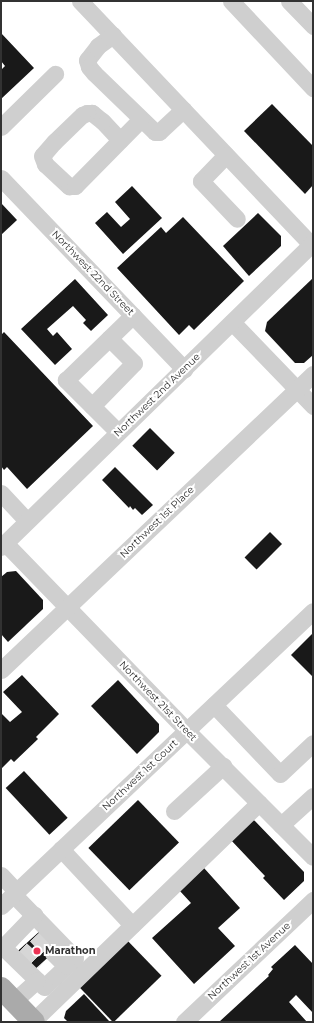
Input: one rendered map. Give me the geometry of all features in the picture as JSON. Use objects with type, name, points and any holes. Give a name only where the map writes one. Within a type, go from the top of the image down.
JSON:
[{"type":"main road","points":[[7,994],[34,1022]]},
{"type":"street","points":[[80,1],[312,243]]},
{"type":"street","points":[[231,1],[313,88]]},
{"type":"street","points":[[289,1],[313,26]]},
{"type":"street","points":[[113,35],[89,56],[87,60],[89,67],[140,120],[155,132],[159,132],[183,110]]},
{"type":"street","points":[[1,126],[54,74]]},
{"type":"street","points":[[120,140],[102,121],[92,113],[87,113],[82,115],[42,156],[45,164],[64,182],[69,186],[75,186],[140,120]]},
{"type":"street","points":[[226,155],[201,181],[237,219]]},
{"type":"street","name":"Northwest 22nd Street","points":[[1,178],[184,369]]},
{"type":"street","name":"Northwest 2nd Avenue","points":[[3,545],[312,243]]},
{"type":"street","points":[[118,432],[66,380],[133,315]]},
{"type":"street","points":[[232,322],[313,406]]},
{"type":"street","points":[[92,406],[134,364],[109,338]]},
{"type":"street","name":"Northwest 1st Place","points":[[1,670],[313,374]]},
{"type":"street","points":[[1,493],[28,521]]},
{"type":"street","name":"Northwest 21st Street","points":[[3,545],[67,607],[187,731],[313,857]]},
{"type":"street","name":"Northwest 1st Court","points":[[1,906],[313,611]]},
{"type":"street","points":[[214,706],[280,774],[313,743]]},
{"type":"street","points":[[174,811],[222,766]]},
{"type":"street","points":[[281,825],[313,796]]},
{"type":"street","points":[[7,994],[56,973],[132,925],[259,803]]},
{"type":"street","points":[[61,849],[132,925]]},
{"type":"street","points":[[1,875],[15,893],[32,925],[75,958],[56,973],[34,1022]]},
{"type":"street","name":"Northwest 1st Avenue","points":[[184,1022],[313,900]]},
{"type":"street","points":[[32,925],[8,946],[56,973]]},
{"type":"street","points":[[53,953],[56,973]]},
{"type":"building","points":[[1,33],[34,68],[1,99],[1,70],[5,66],[1,61]]},
{"type":"building","points":[[272,104],[313,146],[313,185],[305,194],[244,131]]},
{"type":"building","points":[[132,186],[162,218],[123,254],[95,223],[107,212],[121,227],[130,219],[115,202]]},
{"type":"building","points":[[1,203],[17,220],[1,235]]},
{"type":"building","points":[[258,213],[281,236],[281,246],[249,276],[223,246]]},
{"type":"building","points":[[183,217],[244,281],[194,330],[189,325],[179,335],[117,268],[161,227],[166,233]]},
{"type":"building","points":[[313,278],[313,355],[304,363],[295,363],[265,331],[267,322]]},
{"type":"building","points":[[75,279],[108,315],[91,331],[83,323],[86,320],[73,306],[47,329],[53,336],[57,332],[72,349],[55,365],[21,329]]},
{"type":"building","points":[[4,332],[93,426],[27,489],[7,467],[4,470],[1,466],[1,335]]},
{"type":"building","points":[[150,428],[175,453],[157,470],[132,446]]},
{"type":"building","points":[[115,467],[153,505],[142,515],[135,508],[133,510],[130,506],[129,508],[102,480]]},
{"type":"building","points":[[270,532],[282,544],[257,569],[245,557]]},
{"type":"building","points":[[16,571],[43,600],[43,609],[8,642],[1,634],[1,577],[7,572]]},
{"type":"building","points":[[313,633],[313,677],[291,655]]},
{"type":"building","points":[[22,675],[59,714],[36,737],[38,739],[14,762],[11,759],[1,769],[1,713],[10,722],[22,712],[3,692]]},
{"type":"building","points":[[118,680],[159,724],[159,732],[137,754],[91,706]]},
{"type":"building","points":[[24,771],[68,818],[49,835],[6,788]]},
{"type":"building","points":[[138,800],[179,842],[129,890],[88,848]]},
{"type":"building","points":[[251,817],[304,872],[304,881],[284,900],[263,878],[265,876],[229,838]]},
{"type":"building","points":[[204,868],[240,908],[218,928],[235,946],[194,984],[152,938],[191,903],[179,890]]},
{"type":"building","name":"Marathon","points":[[40,931],[57,950],[32,972],[15,953]]},
{"type":"building","points":[[124,937],[162,976],[114,1022],[76,984]]},
{"type":"building","points":[[295,945],[313,964],[313,1013],[296,995],[289,1002],[307,1022],[219,1022],[269,976],[268,975],[273,969],[271,967]]},
{"type":"building","points":[[84,994],[110,1022],[68,1022],[64,1018],[66,1011]]},
{"type":"tunnel","points":[[36,935],[53,953]]},
{"type":"tunnel","points":[[21,949],[40,966]]},
{"type":"place","name":"Marathon","points":[[37,951]]}]
